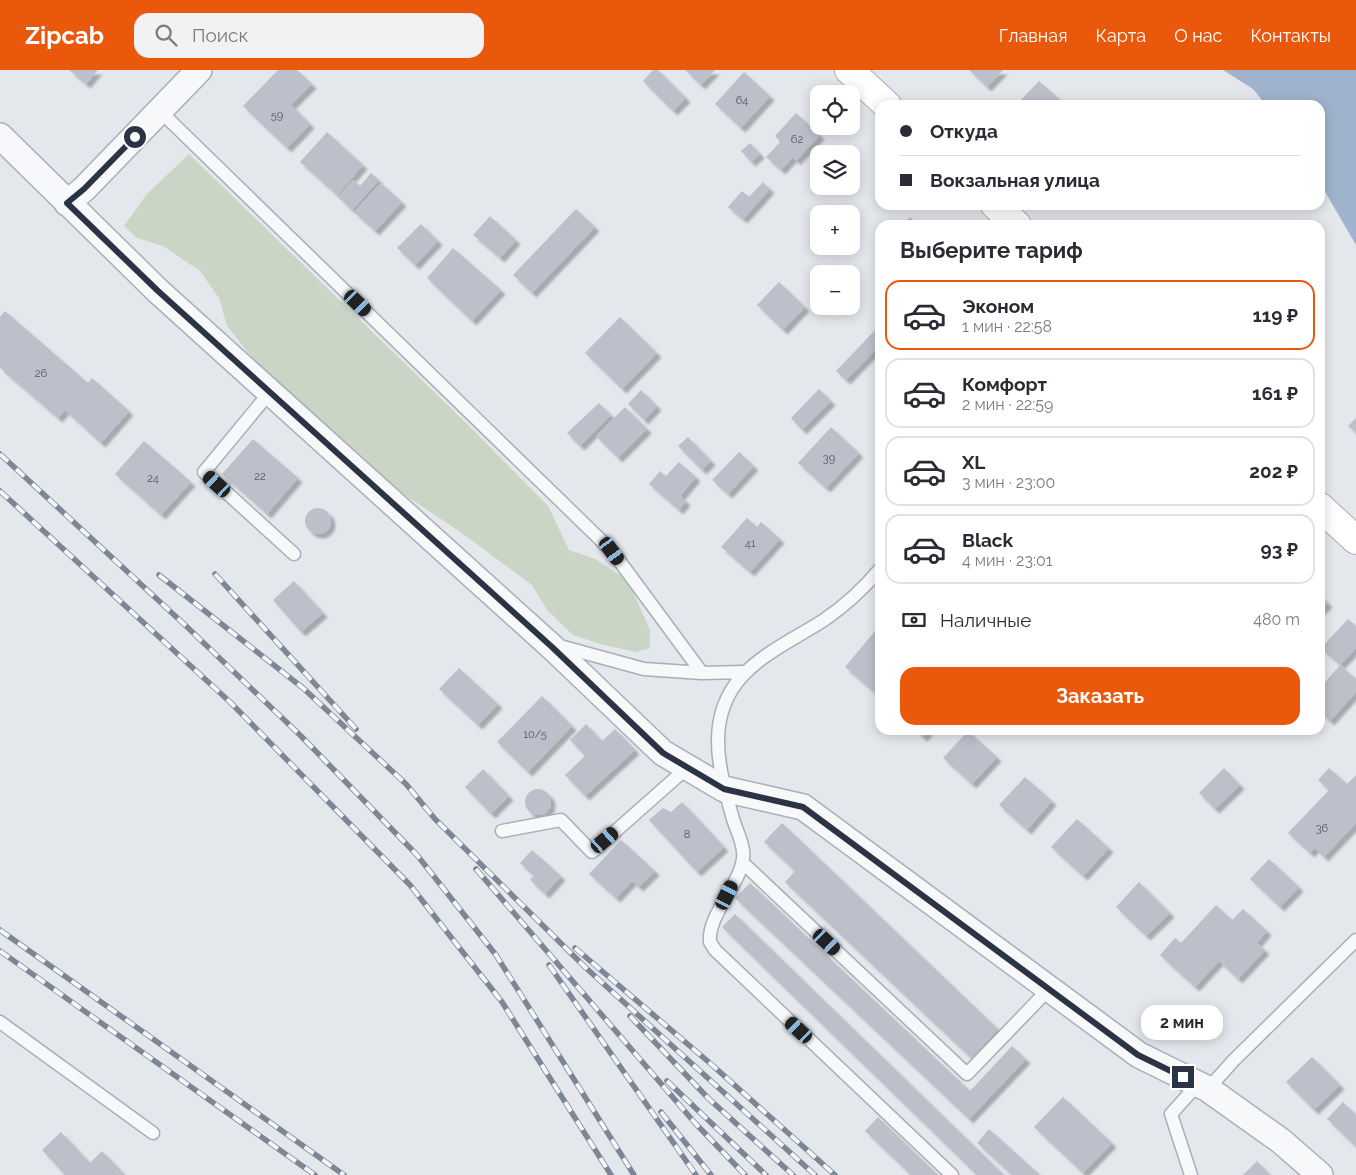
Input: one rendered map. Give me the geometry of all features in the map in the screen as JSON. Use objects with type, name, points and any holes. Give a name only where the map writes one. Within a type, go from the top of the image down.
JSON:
[{"type":"main road","points":[[849,70],[882,100]]},
{"type":"main road","points":[[1000,210],[1012,220]]},
{"type":"main road","points":[[1325,512],[1356,540]]},
{"type":"street","points":[[67,203],[84,189],[199,70]]},
{"type":"street","points":[[0,136],[158,291],[546,642],[663,753],[724,789],[803,807],[1138,1055],[1203,1086],[1281,1141],[1320,1175]]},
{"type":"lane","points":[[160,111],[612,551],[702,673]]},
{"type":"lane","points":[[270,392],[204,472],[294,554]]},
{"type":"lane","points":[[875,574],[825,619],[787,641],[743,672],[722,708],[718,740],[724,789],[743,852],[742,863],[712,926],[710,942],[722,957],[952,1175]]},
{"type":"lane","points":[[546,642],[644,669],[702,673],[743,672]]},
{"type":"lane","points":[[502,831],[561,820],[592,852],[688,767]]},
{"type":"lane","points":[[742,863],[967,1074],[1049,989]]},
{"type":"lane","points":[[1191,1175],[1171,1114],[1233,1060],[1356,940]]},
{"type":"lane","points":[[0,1022],[153,1133]]},
{"type":"green space","points":[[189,154],[461,418],[548,506],[569,550],[595,559],[628,580],[650,630],[650,648],[636,652],[600,644],[573,635],[548,611],[532,585],[459,531],[405,495],[281,394],[227,326],[219,298],[200,271],[163,246],[137,238],[124,226],[146,195]]},
{"type":"water","points":[[1223,70],[1356,70],[1356,245],[1325,192],[1325,100],[1262,100],[1253,89]]},
{"type":"building","points":[[69,70],[98,70],[86,84]]},
{"type":"building","points":[[278,70],[297,70],[312,84],[291,105],[310,124],[287,148],[243,106]]},
{"type":"building","points":[[653,70],[658,70],[686,98],[673,111],[643,81]]},
{"type":"building","points":[[685,70],[715,70],[701,85]]},
{"type":"building","points":[[969,70],[1003,70],[987,87]]},
{"type":"building","points":[[744,72],[770,96],[741,128],[715,104]]},
{"type":"building","points":[[1039,81],[1060,100],[1021,100]]},
{"type":"building","points":[[796,113],[810,126],[810,135],[820,135],[796,161],[793,157],[781,170],[766,157],[780,142],[775,136]]},
{"type":"building","points":[[327,132],[363,165],[337,195],[300,162]]},
{"type":"building","points":[[750,143],[760,154],[751,162],[741,151]]},
{"type":"building","points":[[371,173],[379,180],[352,210],[338,197],[353,180],[360,186]]},
{"type":"building","points":[[763,182],[770,189],[743,219],[728,207],[742,191],[749,197]]},
{"type":"building","points":[[381,183],[402,202],[375,231],[354,212]]},
{"type":"building","points":[[576,209],[595,227],[532,293],[513,275]]},
{"type":"building","points":[[490,216],[516,240],[500,258],[473,235]]},
{"type":"building","points":[[421,224],[438,241],[415,265],[397,248]]},
{"type":"building","points":[[453,248],[501,290],[472,321],[427,278]]},
{"type":"building","points":[[779,282],[805,307],[783,330],[757,305]]},
{"type":"building","points":[[5,311],[88,383],[92,378],[129,411],[101,443],[65,410],[58,418],[0,368],[0,317]]},
{"type":"building","points":[[620,317],[657,353],[622,389],[585,353]]},
{"type":"building","points":[[875,330],[875,350],[846,380],[836,371]]},
{"type":"building","points":[[819,389],[831,401],[802,430],[791,418]]},
{"type":"building","points":[[641,390],[657,406],[644,420],[628,404]]},
{"type":"building","points":[[599,403],[611,415],[580,446],[567,433]]},
{"type":"building","points":[[625,407],[647,429],[618,458],[596,436]]},
{"type":"building","points":[[1356,418],[1356,433],[1348,426]]},
{"type":"building","points":[[831,427],[859,453],[826,488],[798,463]]},
{"type":"building","points":[[688,437],[711,461],[702,470],[678,446]]},
{"type":"building","points":[[253,439],[298,478],[267,514],[222,474]]},
{"type":"building","points":[[144,441],[191,482],[161,515],[115,474]]},
{"type":"building","points":[[739,452],[754,466],[728,494],[712,480]]},
{"type":"building","points":[[679,462],[696,477],[680,496],[686,501],[679,510],[649,484],[660,471],[666,476]]},
{"type":"building","points":[[318,508],[327,512],[331,521],[327,530],[318,534],[309,530],[305,521],[309,512]]},
{"type":"building","points":[[747,518],[757,527],[761,522],[780,539],[750,572],[721,547]]},
{"type":"building","points":[[294,581],[323,613],[301,632],[273,600]]},
{"type":"building","points":[[1348,619],[1356,626],[1356,648],[1340,665],[1325,652],[1325,644]]},
{"type":"building","points":[[875,631],[875,693],[845,667]]},
{"type":"building","points":[[1340,665],[1356,679],[1356,692],[1330,721],[1325,716],[1325,682]]},
{"type":"building","points":[[459,668],[498,704],[478,725],[439,689]]},
{"type":"building","points":[[542,696],[572,726],[528,772],[497,742]]},
{"type":"building","points":[[586,724],[602,741],[615,729],[635,750],[585,796],[565,775],[585,756],[570,740]]},
{"type":"building","points":[[964,735],[972,735],[997,757],[972,784],[943,758]]},
{"type":"building","points":[[1224,768],[1240,785],[1215,809],[1199,793]]},
{"type":"building","points":[[1329,768],[1347,784],[1356,775],[1356,823],[1324,857],[1315,848],[1310,853],[1288,833],[1329,790],[1318,780]]},
{"type":"building","points":[[483,769],[509,796],[491,814],[465,787]]},
{"type":"building","points":[[1025,777],[1052,801],[1027,830],[999,805]]},
{"type":"building","points":[[538,789],[547,793],[551,802],[547,811],[538,815],[529,811],[525,802],[529,793]]},
{"type":"building","points":[[682,802],[724,847],[697,872],[649,820],[663,808],[671,812]]},
{"type":"building","points":[[1077,819],[1109,848],[1083,876],[1051,847]]},
{"type":"building","points":[[782,823],[998,1029],[971,1058],[785,882],[795,871],[764,842]]},
{"type":"building","points":[[621,840],[655,871],[639,887],[632,881],[616,898],[589,874]]},
{"type":"building","points":[[532,850],[561,876],[545,894],[530,880],[534,876],[520,863]]},
{"type":"building","points":[[1269,859],[1299,887],[1280,907],[1250,879]]},
{"type":"building","points":[[1139,882],[1170,913],[1146,936],[1116,907]]},
{"type":"building","points":[[750,883],[970,1091],[1012,1046],[1026,1059],[969,1119],[735,898]]},
{"type":"building","points":[[1216,905],[1232,920],[1243,909],[1267,931],[1257,943],[1265,950],[1238,979],[1219,961],[1195,987],[1160,955],[1175,938],[1181,943]]},
{"type":"building","points":[[735,914],[1004,1175],[977,1175],[722,927]]},
{"type":"building","points":[[1312,1057],[1340,1085],[1314,1110],[1286,1082]]},
{"type":"building","points":[[1063,1097],[1112,1143],[1083,1173],[1034,1127]]},
{"type":"building","points":[[1343,1102],[1356,1115],[1356,1147],[1327,1119]]},
{"type":"building","points":[[878,1117],[938,1175],[911,1175],[865,1131]]},
{"type":"building","points":[[989,1129],[1040,1175],[1012,1175],[977,1143]]},
{"type":"building","points":[[61,1132],[90,1163],[102,1151],[125,1175],[65,1175],[42,1150]]},
{"type":"building","points":[[1257,1161],[1270,1175],[1243,1175]]},
{"type":"railway","points":[[0,454],[185,625],[301,736],[417,855],[496,955],[634,1175]]},
{"type":"railway","points":[[0,491],[230,702],[410,885],[502,1002],[611,1175]]},
{"type":"railway","points":[[215,574],[356,729]]},
{"type":"railway","points":[[159,575],[303,688],[406,784],[435,819],[586,968],[815,1175]]},
{"type":"railway","points":[[476,869],[695,1123],[745,1175]]},
{"type":"railway","points":[[0,930],[344,1175]]},
{"type":"railway","points":[[575,948],[711,1064],[835,1175]]},
{"type":"railway","points":[[0,951],[315,1175]]},
{"type":"railway","points":[[549,965],[696,1175]]},
{"type":"railway","points":[[630,1016],[708,1098],[793,1175]]},
{"type":"railway","points":[[667,1081],[766,1175]]},
{"type":"railway","points":[[661,1112],[711,1175]]},
{"type":"route","points":[[135,137],[84,189],[67,203],[158,291],[552,647],[663,753],[724,789],[803,807],[1138,1055],[1183,1077]]}]
